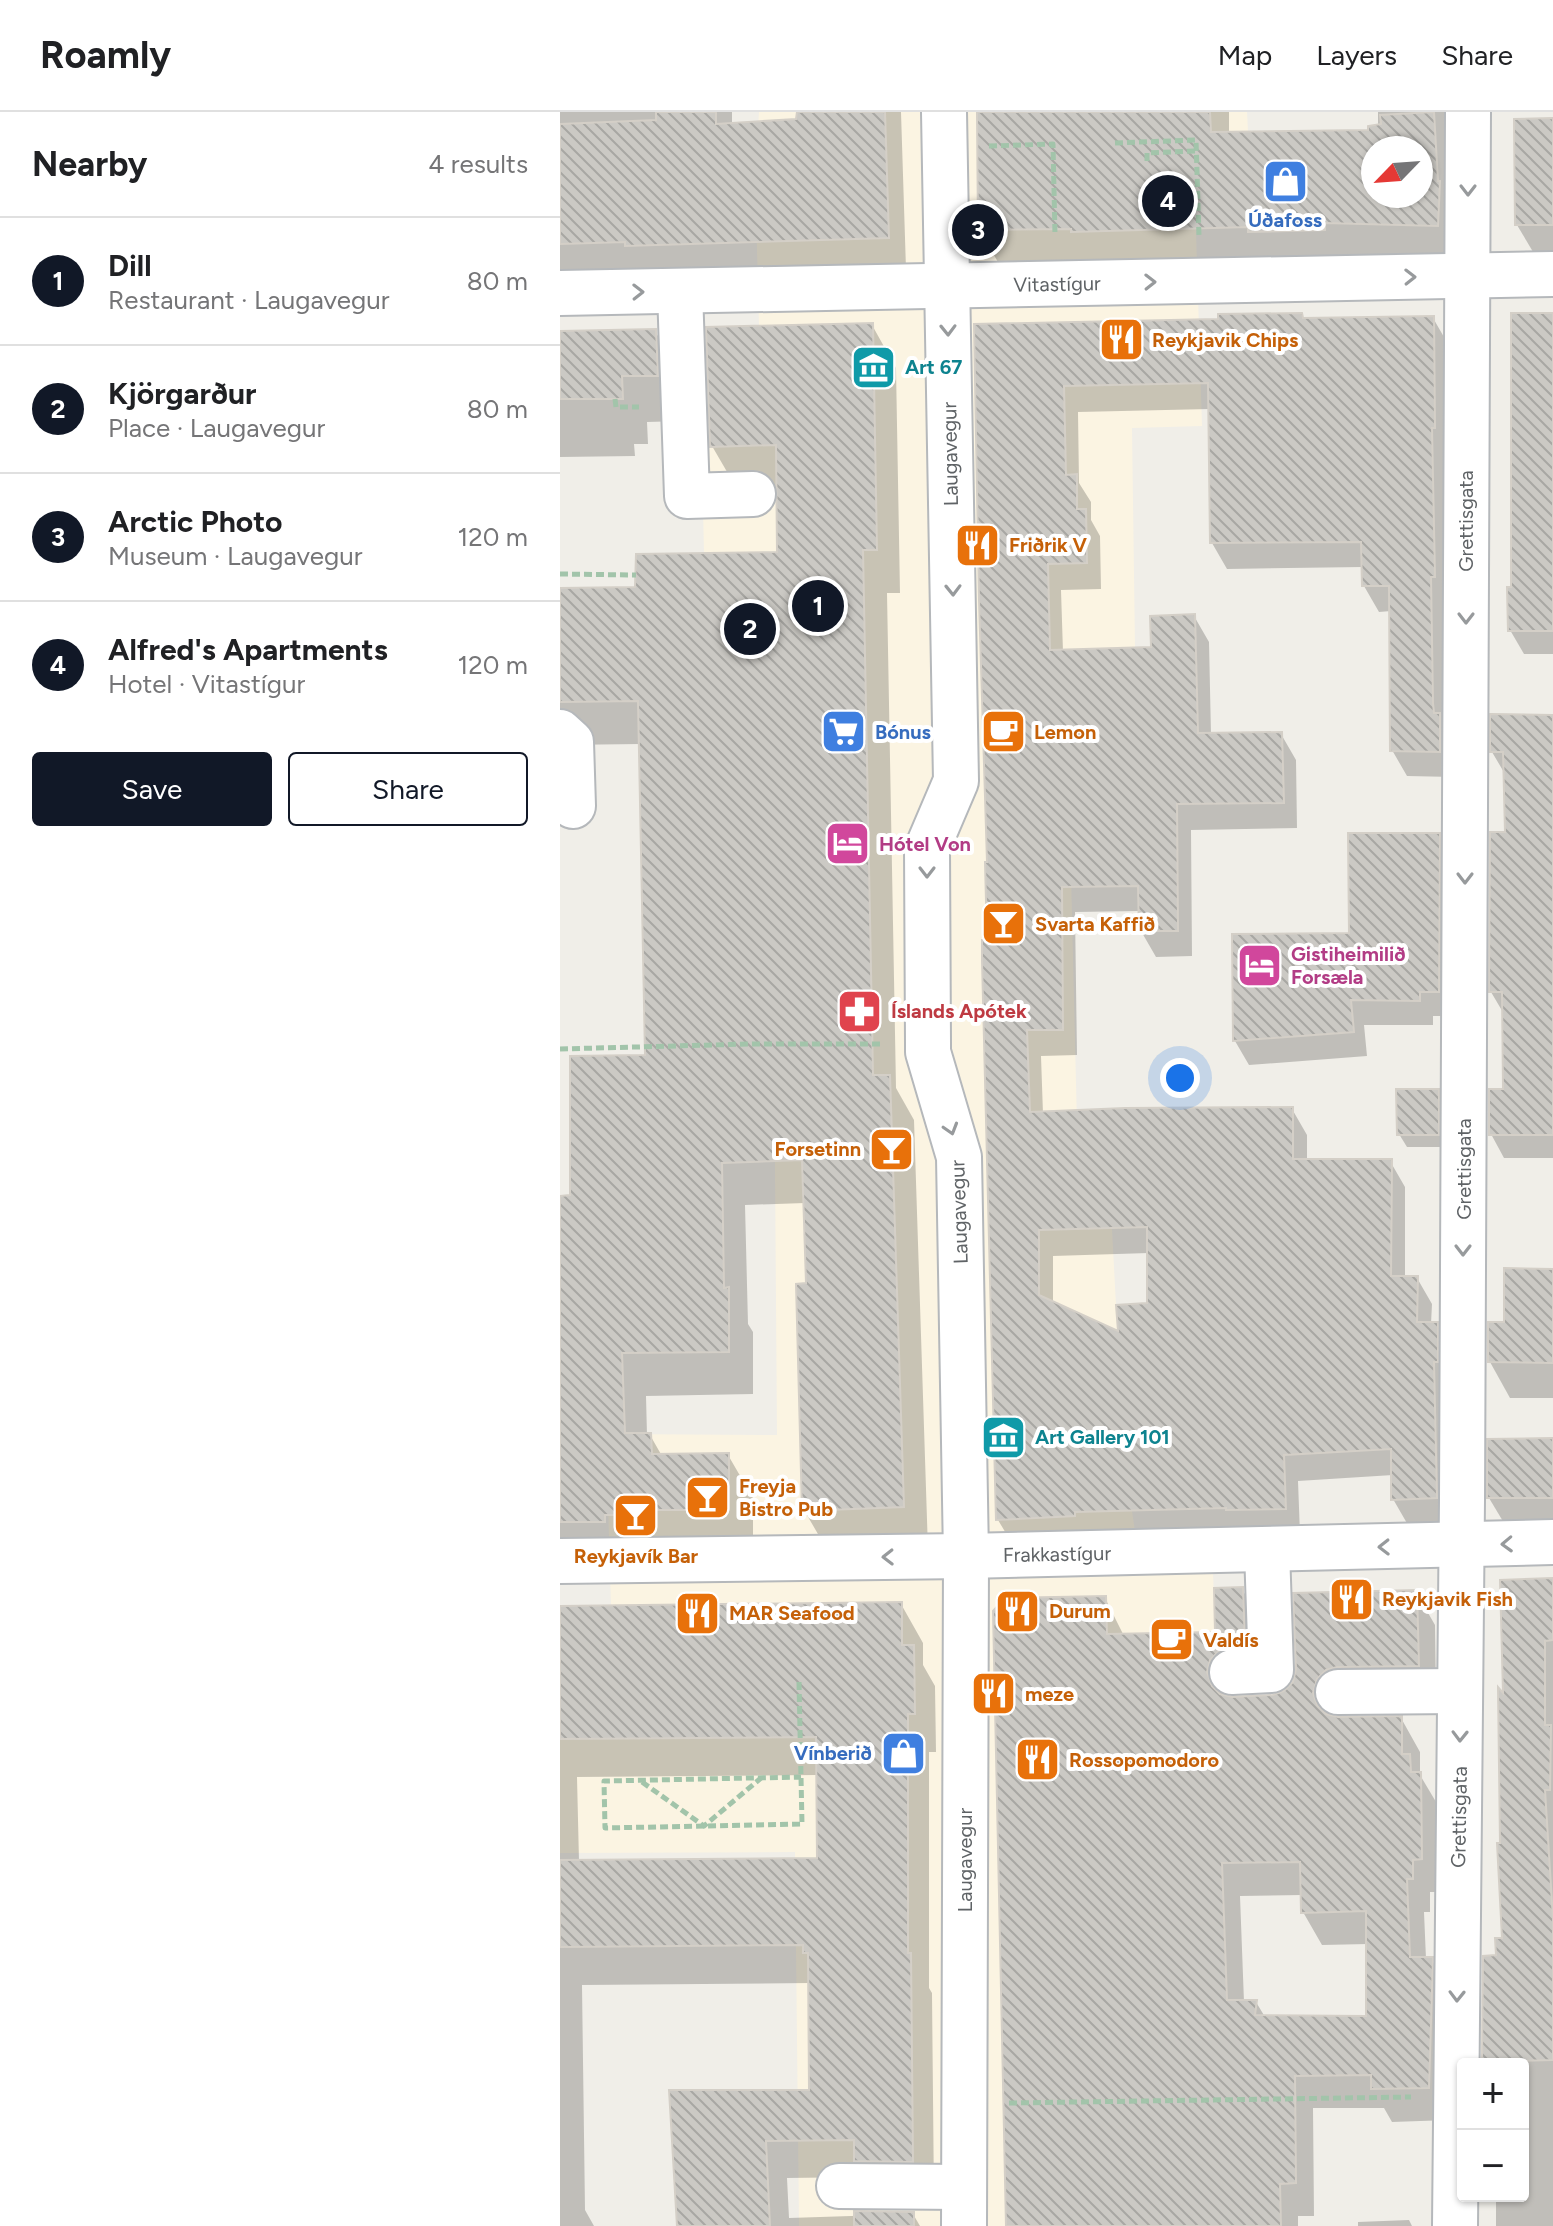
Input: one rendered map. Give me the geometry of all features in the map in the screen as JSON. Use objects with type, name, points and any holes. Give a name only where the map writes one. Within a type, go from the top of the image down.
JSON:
[{"type":"street","name":"Grettisgata","points":[[1455,2226],[1462,1546],[1468,112]]},
{"type":"street","name":"Laugavegur","points":[[944,129],[956,781],[927,849],[928,1052],[959,1157],[966,1556],[964,2206]]},
{"type":"street","name":"Vitastígur","points":[[560,293],[1553,274]]},
{"type":"street","points":[[680,291],[687,496],[753,494]]},
{"type":"street","points":[[560,732],[571,742],[573,806]]},
{"type":"street","name":"Frakkastígur","points":[[560,1561],[966,1556],[1553,1542]]},
{"type":"street","points":[[1232,1672],[1271,1670],[1267,1550]]},
{"type":"street","points":[[1338,1692],[1460,1691]]},
{"type":"street","points":[[839,2186],[964,2206]]},
{"type":"path","points":[[944,129],[1053,144],[1056,284]]},
{"type":"path","points":[[1115,143],[1196,140],[1201,281]]},
{"type":"path","points":[[1147,161],[1147,153],[1196,151]]},
{"type":"path","points":[[615,399],[616,407],[640,407]]},
{"type":"path","points":[[560,574],[636,575]]},
{"type":"path","points":[[560,1049],[749,1044],[928,1044]]},
{"type":"path","points":[[799,1682],[802,1824],[605,1828],[604,1781],[801,1777]]},
{"type":"path","points":[[704,1826],[761,1778]]},
{"type":"path","points":[[640,1780],[704,1826]]},
{"type":"path","points":[[964,2103],[1456,2096]]},
{"type":"shaded area","points":[[759,112],[1247,112],[1248,131],[1193,134],[1202,426],[1132,428],[1135,648],[1071,873],[1078,1167],[1146,1166],[1147,1227],[1112,1229],[1120,1382],[1134,1468],[1132,1511],[1137,1545],[1212,1545],[1215,1626],[1222,1626],[1223,1653],[1259,1715],[1145,1717],[1134,2226],[799,2226],[795,1852],[560,1853],[560,1606],[611,1607],[606,1434],[777,1435],[774,1032],[644,1034],[636,566],[636,554],[704,553],[699,327],[759,325],[755,175]]},
{"type":"building","points":[[656,112],[716,112],[716,124],[796,119],[797,112],[885,112],[889,238],[625,246],[625,242],[560,244],[560,124],[656,120]]},
{"type":"building","points":[[977,112],[1210,112],[1211,132],[1368,130],[1368,126],[1381,124],[1380,115],[1434,112],[1440,181],[1438,226],[1325,223],[1325,230],[1248,232],[1248,227],[1071,232],[1071,229],[978,230]]},
{"type":"building","points":[[1553,118],[1553,225],[1515,225],[1514,119]]},
{"type":"building","points":[[1302,313],[1303,318],[1434,316],[1435,428],[1432,428],[1435,577],[1431,577],[1433,703],[1434,713],[1440,713],[1440,752],[1390,751],[1389,586],[1362,586],[1361,542],[1210,543],[1208,383],[1064,386],[1066,475],[1077,474],[1077,509],[1086,509],[1087,563],[1048,564],[1050,650],[1151,647],[1150,616],[1195,614],[1198,733],[1282,732],[1284,803],[1177,804],[1178,931],[1139,931],[1138,886],[1062,887],[1063,1030],[1027,1030],[1030,1112],[1293,1107],[1293,1159],[1392,1159],[1391,1276],[1418,1276],[1417,1322],[1438,1322],[1438,1362],[1434,1362],[1437,1498],[1391,1500],[1391,1449],[1284,1455],[1286,1509],[1075,1512],[1075,1516],[996,1520],[982,960],[982,940],[987,940],[987,862],[974,324],[1218,319],[1218,314]],"holes":[[[1147,1227],[1147,1303],[1116,1305],[1118,1331],[1039,1295],[1039,1230]]]},
{"type":"building","points":[[1511,313],[1553,313],[1553,631],[1508,631],[1507,587],[1511,587]]},
{"type":"building","points":[[873,323],[877,550],[863,550],[873,1075],[890,1075],[904,1507],[802,1511],[796,1284],[806,1283],[802,1160],[722,1163],[724,1288],[729,1287],[729,1352],[622,1353],[625,1433],[651,1433],[652,1454],[729,1453],[729,1510],[652,1510],[652,1515],[605,1515],[605,1522],[560,1522],[560,1196],[570,1195],[570,1056],[645,1055],[638,701],[560,702],[560,588],[635,587],[636,554],[777,552],[776,445],[710,447],[706,327]]},
{"type":"building","points":[[656,329],[658,376],[622,376],[623,399],[560,399],[560,331]]},
{"type":"building","points":[[1490,714],[1553,715],[1553,1135],[1489,1135],[1489,1089],[1503,1089],[1502,992],[1489,992],[1490,832],[1505,832],[1503,752],[1490,752]]},
{"type":"building","points":[[1348,833],[1440,833],[1439,992],[1420,992],[1420,1001],[1351,1000],[1354,1032],[1233,1041],[1232,934],[1349,933]]},
{"type":"building","points":[[1396,1089],[1439,1089],[1439,1135],[1397,1135]]},
{"type":"building","points":[[1504,1268],[1553,1269],[1553,1363],[1488,1362],[1488,1322],[1504,1322]]},
{"type":"building","points":[[1553,1438],[1553,1498],[1487,1498],[1487,1439]]},
{"type":"building","points":[[1553,1578],[1553,1640],[1545,1641],[1545,1725],[1551,1725],[1550,1790],[1545,1790],[1553,1919],[1553,2060],[1482,2058],[1483,1956],[1496,1955],[1495,1938],[1502,1938],[1497,1843],[1500,1843],[1498,1687],[1503,1693],[1500,1580]]},
{"type":"building","points":[[1243,1587],[1245,1646],[1218,1652],[1210,1660],[1207,1672],[1212,1686],[1220,1694],[1232,1697],[1273,1695],[1284,1691],[1293,1682],[1296,1669],[1293,1593],[1417,1590],[1419,1666],[1337,1667],[1326,1670],[1317,1679],[1313,1693],[1317,1705],[1326,1714],[1338,1717],[1402,1716],[1402,1754],[1410,1754],[1411,1772],[1421,1772],[1422,1859],[1413,1860],[1413,1879],[1407,1879],[1410,1957],[1433,1957],[1429,2088],[1371,2089],[1371,2075],[1295,2076],[1296,2183],[1280,2184],[1281,2226],[1006,2226],[993,1611],[1005,1598],[1106,1596],[1107,1634],[1215,1632],[1214,1588]],"holes":[[[1300,1862],[1301,1913],[1366,1911],[1366,2016],[1255,2015],[1257,2000],[1227,2000],[1222,1863]]]},
{"type":"building","points":[[902,1602],[902,1645],[914,1645],[915,1714],[908,1714],[908,1953],[911,1953],[913,2162],[854,2161],[854,2140],[766,2141],[770,2226],[677,2226],[669,2090],[809,2090],[808,1953],[803,1953],[803,1945],[560,1947],[560,1860],[817,1858],[816,1737],[560,1739],[560,1606]]},
{"type":"building","points":[[854,2211],[914,2212],[914,2226],[854,2226]]},
{"type":"place","name":"Úðafoss","points":[[1285,181]]},
{"type":"place","name":"Alfred's Apartments","points":[[1168,201]]},
{"type":"place","name":"Arctic Photo","points":[[978,230]]},
{"type":"place","name":"Reykjavik Chips","points":[[1121,340]]},
{"type":"place","name":"Art 67","points":[[874,367]]},
{"type":"place","name":"Friðrik V","points":[[978,545]]},
{"type":"place","name":"Dill","points":[[818,606]]},
{"type":"place","name":"Kjörgarður","points":[[750,629]]},
{"type":"place","name":"Bónus","points":[[844,732]]},
{"type":"place","name":"Lemon","points":[[1003,732]]},
{"type":"place","name":"Hótel Von","points":[[848,844]]},
{"type":"place","name":"Svarta Kaffið","points":[[1004,924]]},
{"type":"place","name":"Gistiheimilið Forsæla","points":[[1260,965]]},
{"type":"place","name":"Íslands Apótek","points":[[860,1011]]},
{"type":"place","name":"Forsetinn","points":[[892,1149]]},
{"type":"place","name":"Art Gallery 101","points":[[1004,1437]]},
{"type":"place","name":"Freyja Bistro Pub","points":[[708,1498]]},
{"type":"place","name":"Reykjavík Bar","points":[[636,1516]]},
{"type":"place","name":"Reykjavik Fish","points":[[1351,1599]]},
{"type":"place","name":"Durum","points":[[1018,1611]]},
{"type":"place","name":"MAR Seafood","points":[[698,1613]]},
{"type":"place","name":"Valdís","points":[[1172,1640]]},
{"type":"place","name":"meze","points":[[994,1694]]},
{"type":"place","name":"Vínberið","points":[[903,1753]]},
{"type":"place","name":"Rossopomodoro","points":[[1038,1760]]}]
